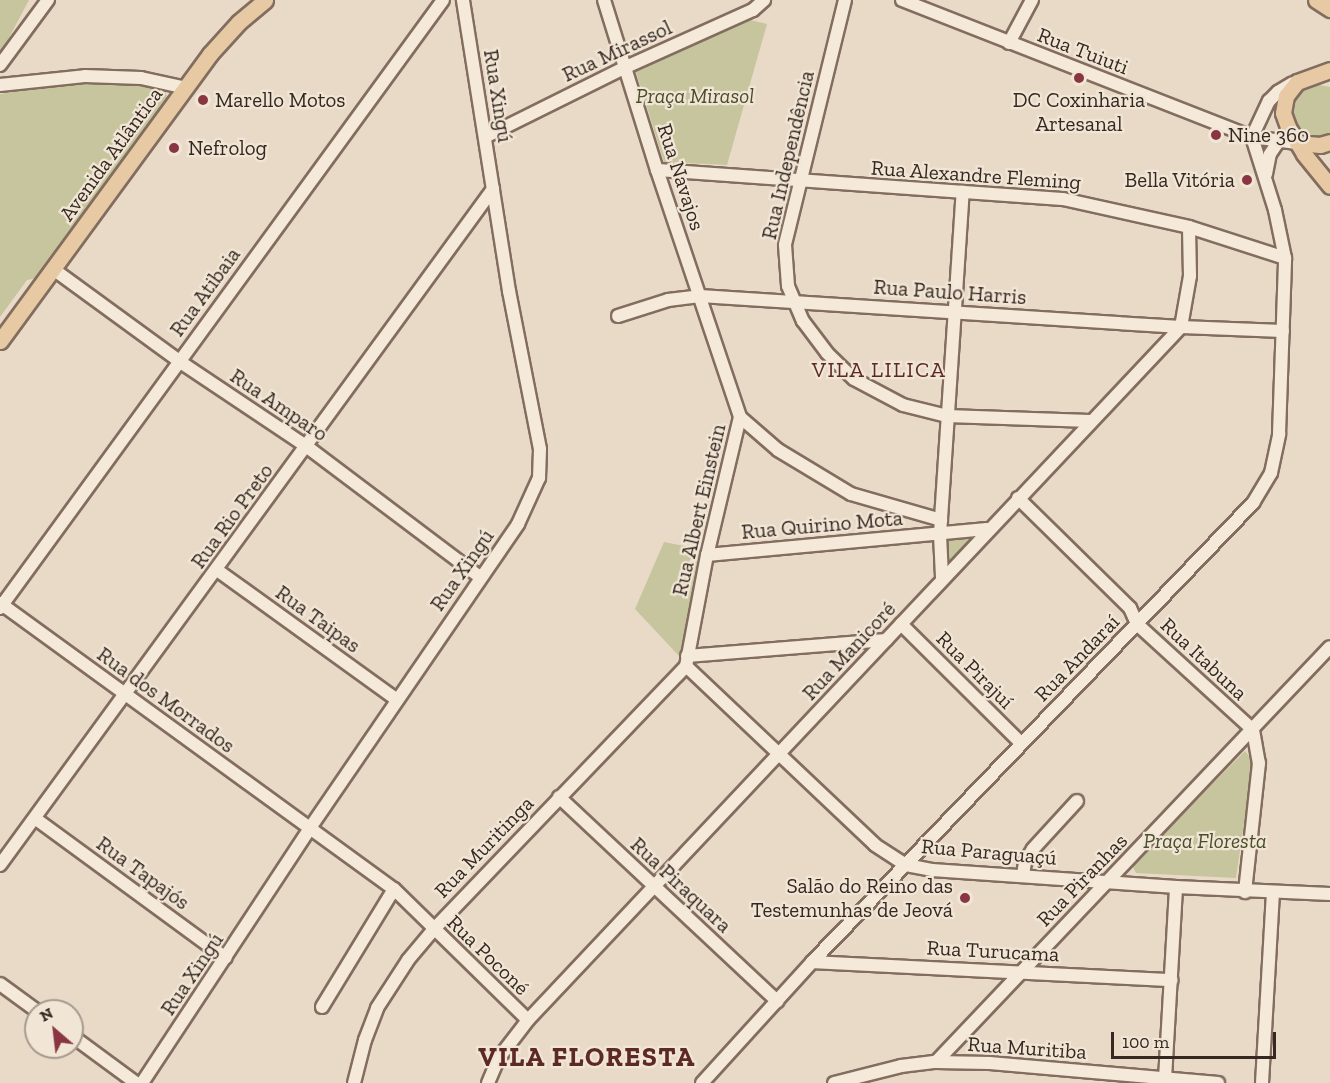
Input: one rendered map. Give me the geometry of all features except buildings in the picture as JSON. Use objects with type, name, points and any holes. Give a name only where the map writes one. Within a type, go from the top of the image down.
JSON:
[{"type":"main road","name":"Avenida Atlântica","points":[[0,341],[225,36],[265,0]]},
{"type":"main road","points":[[1316,0],[1330,9]]},
{"type":"main road","points":[[1330,70],[1322,77],[1297,82],[1286,96],[1283,113],[1297,143],[1330,186]]},
{"type":"main road","points":[[1297,143],[1320,145],[1330,142]]},
{"type":"street","points":[[0,65],[48,0]]},
{"type":"street","name":"Rua Atibaia","points":[[1,605],[443,0]]},
{"type":"street","name":"Rua Xingú","points":[[142,1083],[310,828],[518,524],[534,490],[540,466],[537,430],[509,291],[463,0]]},
{"type":"street","name":"Rua Navajos","points":[[604,0],[657,170],[700,296]]},
{"type":"street","name":"Rua Mirassol","points":[[485,137],[626,67],[745,14],[764,0]]},
{"type":"street","name":"Rua Independência","points":[[845,0],[785,245],[786,268],[792,300],[827,353],[854,379],[903,405],[947,416],[1089,421]]},
{"type":"street","name":"Rua Tuiuti","points":[[902,0],[1252,137],[1297,143]]},
{"type":"street","points":[[1009,43],[1032,0]]},
{"type":"street","points":[[0,86],[86,76],[141,78],[186,88]]},
{"type":"street","points":[[1252,137],[1269,101],[1278,92],[1297,82]]},
{"type":"street","name":"Rua Andaraí","points":[[702,1083],[812,962],[1253,503],[1271,473],[1279,434],[1285,258],[1277,218],[1252,137]]},
{"type":"street","points":[[1266,178],[1267,162],[1278,142]]},
{"type":"street","name":"Rua Alexandre Fleming","points":[[657,170],[802,182],[1035,196],[1088,203],[1189,227],[1285,258]]},
{"type":"street","name":"Rua Rio Preto","points":[[0,865],[36,819],[493,189]]},
{"type":"street","points":[[942,577],[940,534],[947,416],[957,312],[963,192]]},
{"type":"street","points":[[1180,327],[1190,276],[1189,227]]},
{"type":"street","name":"Rua Amparo","points":[[53,269],[179,361],[306,446],[480,577]]},
{"type":"street","name":"Rua Paulo Harris","points":[[618,316],[668,300],[700,296],[792,300],[1180,327],[1283,330]]},
{"type":"street","name":"Rua Albert Einstein","points":[[686,661],[707,555],[740,417],[700,296]]},
{"type":"street","name":"Rua Manicoré","points":[[488,1083],[498,1059],[528,1020],[901,624],[987,529],[1180,327]]},
{"type":"street","points":[[740,417],[778,450],[851,494],[941,520]]},
{"type":"street","name":"Rua Itabuna","points":[[1018,498],[1130,608],[1137,624],[1253,730],[1259,763],[1245,892]]},
{"type":"street","name":"Rua Quirino Mota","points":[[707,555],[987,529]]},
{"type":"street","name":"Rua Taipas","points":[[217,570],[397,700]]},
{"type":"street","name":"Rua dos Morrados","points":[[1,605],[310,828]]},
{"type":"street","name":"Rua Pirajuí","points":[[901,624],[1021,743]]},
{"type":"street","points":[[686,661],[886,639]]},
{"type":"street","name":"Rua Piranhas","points":[[936,1062],[1330,647]]},
{"type":"street","name":"Rua Paraguaçú","points":[[686,661],[875,845],[906,865],[932,870],[1108,880],[1274,894],[1330,894]]},
{"type":"street","name":"Rua Muritinga","points":[[354,1083],[365,1040],[377,1008],[408,960],[434,929],[686,661]]},
{"type":"street","name":"Rua Piraquara","points":[[559,797],[777,1002]]},
{"type":"street","points":[[1023,875],[1026,862],[1033,849],[1077,801]]},
{"type":"street","name":"Rua Tapajós","points":[[36,819],[226,958]]},
{"type":"street","name":"Rua Poconé","points":[[310,828],[393,888],[528,1020]]},
{"type":"street","points":[[1165,1079],[1176,887]]},
{"type":"street","points":[[322,1007],[393,888]]},
{"type":"street","points":[[1262,1083],[1274,894]]},
{"type":"street","name":"Rua Turucama","points":[[812,962],[1172,980]]},
{"type":"street","points":[[0,984],[24,1002]]},
{"type":"street","points":[[84,1045],[136,1083]]},
{"type":"street","name":"Rua Muritiba","points":[[834,1083],[902,1066],[936,1062],[990,1063],[1218,1083]]},
{"type":"green space","points":[[0,0],[29,0],[2,51],[0,50]]},
{"type":"green space","name":"Praça Mirasol","points":[[746,19],[767,24],[727,165],[664,162],[635,69]]},
{"type":"green space","points":[[75,83],[148,85],[165,89],[168,101],[37,278],[27,280],[0,317],[0,94]]},
{"type":"green space","points":[[1314,84],[1330,87],[1330,135],[1319,138],[1308,137],[1295,128],[1289,108],[1295,94]]},
{"type":"green space","points":[[979,532],[945,571],[943,537]]},
{"type":"green space","points":[[664,542],[704,550],[679,656],[635,609]]},
{"type":"green space","name":"Praça Floresta","points":[[1245,751],[1253,761],[1236,878],[1136,873],[1132,865]]},
{"type":"place","name":"DC Coxinharia Artesanal","points":[[1079,78]]},
{"type":"place","name":"Marello Motos","points":[[203,100]]},
{"type":"place","name":"Nine 360","points":[[1216,135]]},
{"type":"place","name":"Nefrolog","points":[[174,148]]},
{"type":"place","name":"Bella Vitória","points":[[1247,180]]},
{"type":"place","name":"Salão do Reino das Testemunhas de Jeová","points":[[965,898]]},
{"type":"district","name":"VILA LILICA","points":[[879,370]]},
{"type":"district","name":"VILA FLORESTA","points":[[587,1058]]}]
